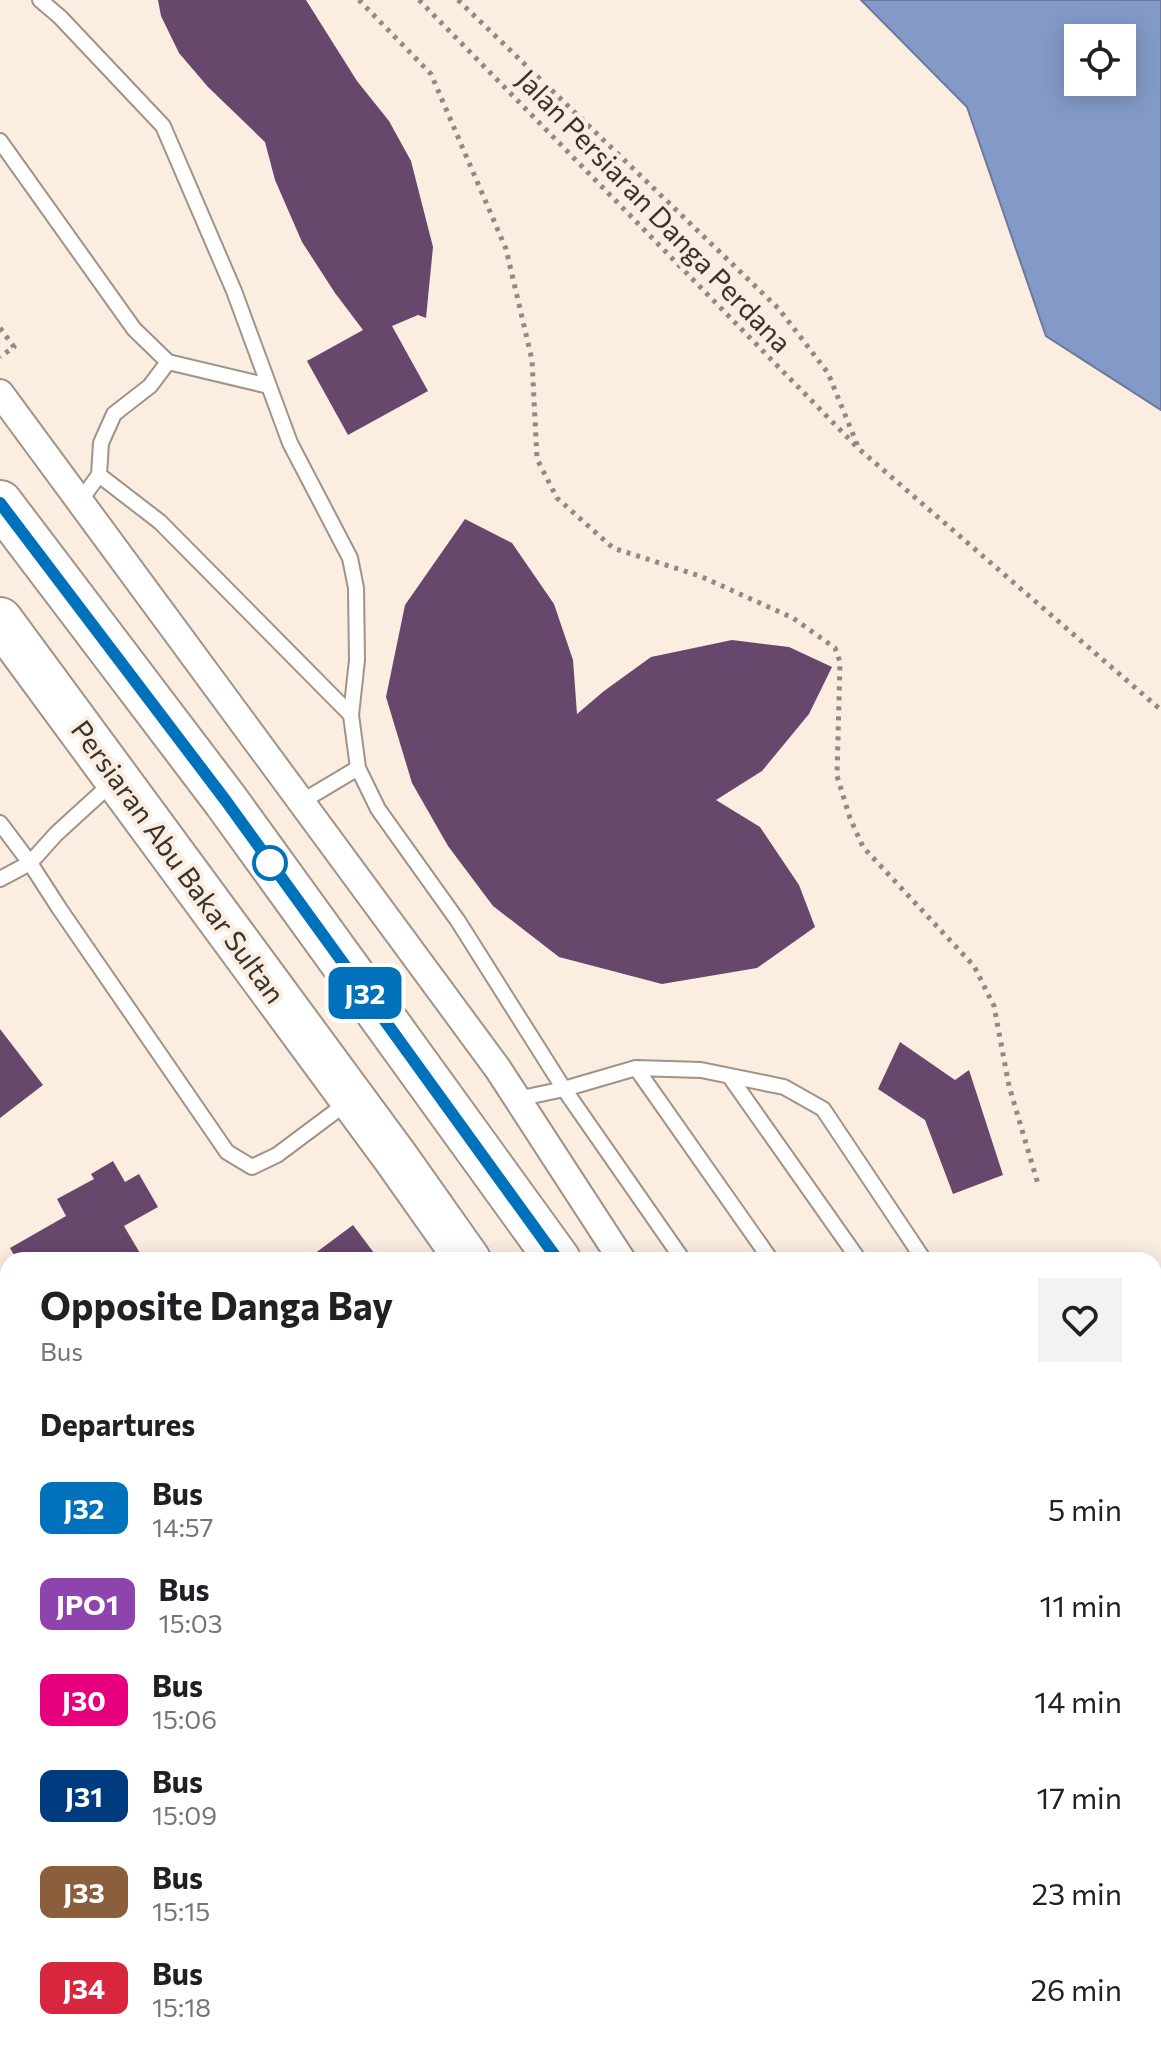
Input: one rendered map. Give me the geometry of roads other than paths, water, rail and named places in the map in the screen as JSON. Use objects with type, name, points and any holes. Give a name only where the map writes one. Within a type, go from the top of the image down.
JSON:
[{"type":"highway","points":[[0,503],[226,801],[552,1252]]},
{"type":"highway","name":"Persiaran Abu Bakar Sultan","points":[[0,620],[462,1252]]},
{"type":"street","points":[[0,393],[498,1069],[617,1252]]},
{"type":"lane","points":[[40,0],[60,17],[163,126],[234,291],[290,443],[350,558],[356,588],[357,660],[351,715],[358,768],[378,809],[458,921],[564,1089],[677,1252]]},
{"type":"lane","points":[[0,141],[134,329],[168,362],[269,386]]},
{"type":"lane","points":[[80,501],[99,475],[101,443],[114,414],[150,386],[168,362]]},
{"type":"lane","points":[[99,475],[160,522],[351,715]]},
{"type":"lane","points":[[301,802],[358,768]]},
{"type":"lane","points":[[0,879],[30,863],[56,834],[117,779]]},
{"type":"lane","points":[[0,823],[227,1152],[252,1167],[277,1155],[352,1098]]},
{"type":"lane","points":[[636,1068],[765,1252]]},
{"type":"lane","points":[[517,1099],[636,1068],[701,1070],[784,1087],[823,1109],[919,1252]]},
{"type":"lane","points":[[730,1077],[853,1252]]},
{"type":"water","points":[[861,0],[1161,0],[1161,410],[1046,336],[967,107]]}]
